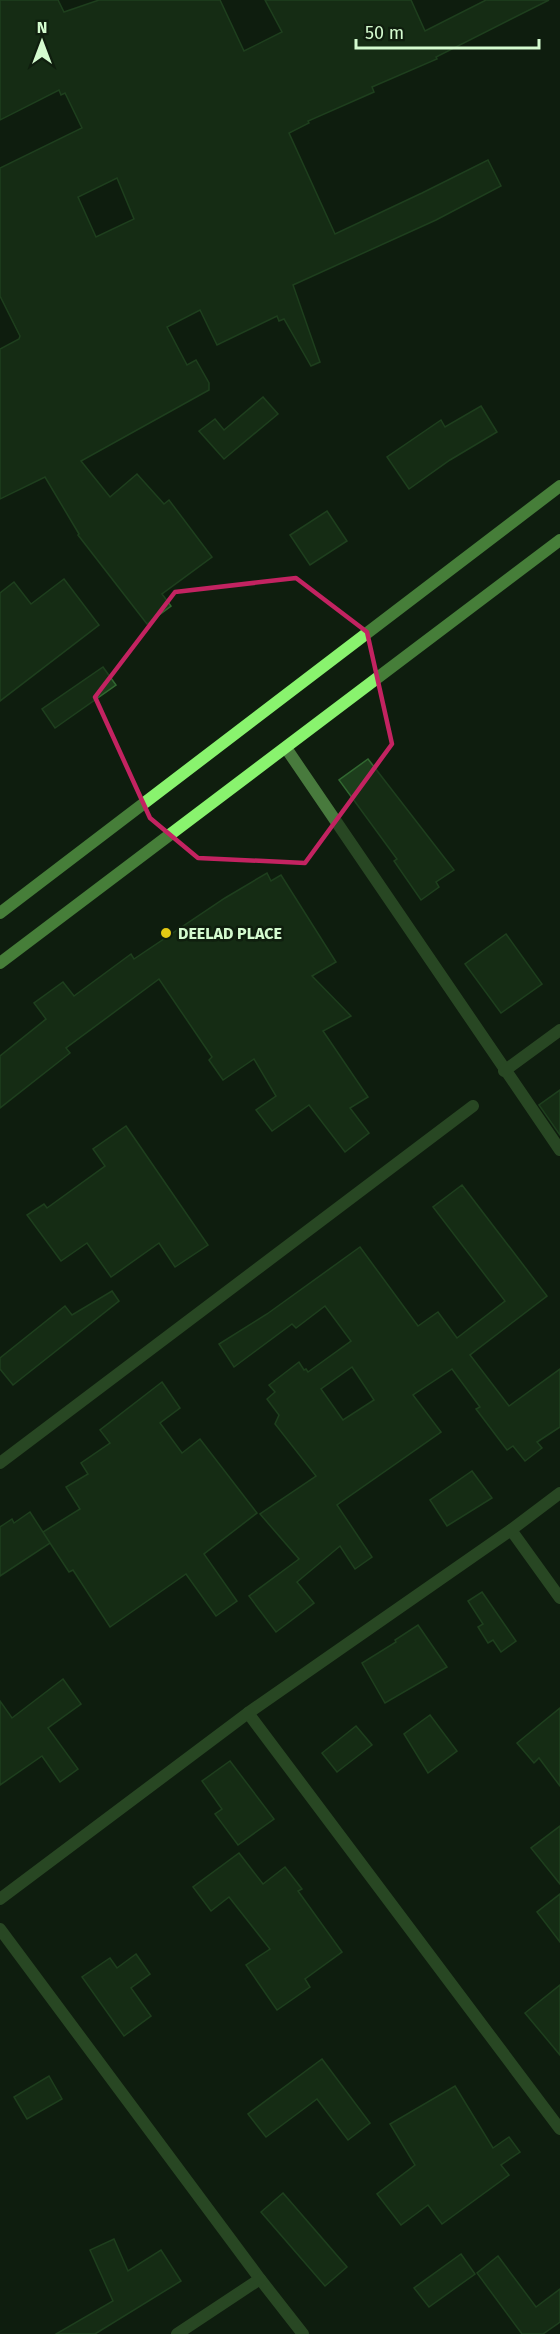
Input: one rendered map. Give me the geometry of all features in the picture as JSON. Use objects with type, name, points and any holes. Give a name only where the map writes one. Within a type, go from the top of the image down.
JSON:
[{"type":"main road","points":[[0,913],[560,486]]},
{"type":"main road","points":[[0,963],[560,540]]},
{"type":"street","points":[[286,748],[560,1150]]},
{"type":"street","points":[[504,1071],[560,1030]]},
{"type":"street","points":[[0,1463],[473,1106]]},
{"type":"street","points":[[0,1899],[248,1713],[511,1530],[560,1493]]},
{"type":"street","points":[[511,1530],[560,1598]]},
{"type":"street","points":[[248,1713],[560,2129]]},
{"type":"street","points":[[0,1929],[303,2334]]},
{"type":"street","points":[[177,2334],[260,2279]]},
{"type":"highlighted area","points":[[296,578],[367,632],[392,744],[305,863],[198,858],[150,818],[95,697],[175,592]]},
{"type":"building","points":[[0,0],[58,0],[64,12],[99,0],[220,0],[244,51],[282,32],[265,0],[411,0],[425,31],[486,0],[549,0],[436,57],[437,59],[372,87],[374,92],[308,121],[309,123],[289,133],[335,234],[488,160],[501,186],[436,220],[293,285],[320,362],[311,366],[284,319],[279,321],[277,316],[217,345],[200,310],[167,327],[187,365],[196,360],[209,383],[209,390],[81,461],[110,497],[137,474],[164,504],[169,500],[212,557],[162,594],[171,606],[147,624],[78,535],[45,477],[0,499],[0,349],[19,339],[20,336],[0,296],[0,168],[82,128],[65,93],[61,95],[59,90],[0,120]],"holes":[[[117,178],[134,219],[96,237],[78,197]]]},
{"type":"building","points":[[263,397],[278,414],[224,459],[199,431],[215,419],[224,430]]},
{"type":"building","points":[[481,406],[497,432],[450,460],[409,489],[387,457],[441,420],[445,427]]},
{"type":"building","points":[[327,511],[347,541],[310,565],[290,535]]},
{"type":"building","points":[[64,579],[99,625],[0,701],[0,593],[14,582],[31,604]]},
{"type":"building","points":[[103,667],[116,685],[55,728],[42,709]]},
{"type":"building","points":[[368,759],[454,870],[436,882],[439,887],[421,900],[394,861],[397,859],[339,780]]},
{"type":"building","points":[[267,873],[271,881],[281,875],[336,962],[312,976],[351,1016],[323,1031],[368,1097],[350,1108],[369,1133],[345,1152],[309,1105],[272,1131],[256,1110],[276,1096],[254,1059],[223,1080],[209,1060],[212,1057],[159,979],[66,1048],[70,1053],[0,1108],[0,1056],[46,1019],[34,1003],[63,982],[74,996],[131,954],[134,959],[225,898]]},
{"type":"building","points":[[506,934],[542,984],[501,1013],[465,964]]},
{"type":"building","points":[[560,1090],[560,1135],[539,1105]]},
{"type":"building","points":[[126,1126],[208,1245],[175,1267],[159,1243],[111,1277],[87,1243],[61,1261],[27,1215],[44,1204],[47,1208],[105,1166],[93,1149]]},
{"type":"building","points":[[462,1185],[547,1296],[470,1355],[509,1406],[560,1369],[560,1427],[537,1442],[542,1448],[525,1461],[513,1446],[507,1450],[476,1409],[480,1407],[452,1369],[413,1395],[441,1432],[337,1505],[372,1557],[355,1569],[340,1546],[297,1582],[314,1603],[276,1632],[249,1596],[299,1559],[260,1514],[316,1476],[275,1424],[279,1415],[267,1399],[275,1392],[269,1385],[299,1362],[308,1372],[351,1341],[325,1306],[296,1328],[292,1324],[234,1367],[219,1344],[267,1314],[360,1247],[418,1326],[438,1312],[457,1338],[505,1301],[433,1207]],"holes":[[[352,1367],[374,1400],[343,1420],[321,1389]]]},
{"type":"building","points":[[112,1291],[119,1301],[13,1385],[0,1369],[0,1358],[65,1306],[72,1315]]},
{"type":"building","points":[[162,1382],[180,1408],[160,1423],[182,1453],[200,1439],[257,1513],[204,1554],[237,1601],[216,1616],[186,1574],[110,1627],[73,1570],[69,1572],[43,1532],[80,1509],[66,1487],[88,1474],[81,1463],[110,1443],[100,1430]]},
{"type":"building","points":[[472,1471],[492,1498],[447,1526],[430,1500]]},
{"type":"building","points":[[30,1512],[50,1543],[0,1576],[0,1527],[12,1519],[14,1523]]},
{"type":"building","points":[[482,1592],[516,1641],[501,1652],[493,1640],[488,1643],[478,1627],[483,1624],[468,1601]]},
{"type":"building","points":[[418,1625],[447,1667],[385,1703],[362,1663]]},
{"type":"building","points":[[63,1679],[81,1704],[48,1728],[78,1769],[60,1782],[42,1756],[0,1785],[0,1701],[12,1718]]},
{"type":"building","points":[[560,1708],[560,1786],[539,1758],[534,1763],[517,1743]]},
{"type":"building","points":[[430,1715],[457,1751],[428,1773],[404,1734]]},
{"type":"building","points":[[356,1726],[372,1745],[337,1772],[322,1753]]},
{"type":"building","points":[[230,1761],[274,1819],[238,1845],[215,1814],[222,1809],[202,1781]]},
{"type":"building","points":[[560,1826],[560,1884],[531,1848]]},
{"type":"building","points":[[239,1853],[263,1884],[285,1867],[302,1889],[298,1891],[342,1952],[305,1979],[310,1987],[277,2010],[246,1965],[270,1949],[229,1897],[211,1911],[193,1887]]},
{"type":"building","points":[[560,1894],[560,1942],[537,1912]]},
{"type":"building","points":[[136,1954],[150,1974],[131,1988],[151,2016],[124,2036],[82,1977],[110,1958],[117,1968]]},
{"type":"building","points":[[560,1985],[560,2055],[525,2013]]},
{"type":"building","points":[[322,2059],[370,2123],[348,2140],[317,2099],[266,2137],[248,2114]]},
{"type":"building","points":[[49,2076],[62,2099],[27,2119],[14,2097]]},
{"type":"building","points":[[455,2086],[493,2148],[509,2137],[520,2152],[501,2165],[509,2175],[442,2224],[428,2205],[401,2225],[377,2194],[415,2165],[390,2124]]},
{"type":"building","points":[[283,2193],[347,2267],[325,2286],[261,2212]]},
{"type":"building","points":[[114,2239],[128,2271],[161,2250],[181,2281],[95,2334],[56,2334],[113,2301],[90,2250]]},
{"type":"building","points":[[461,2254],[475,2274],[429,2307],[414,2288]]},
{"type":"building","points":[[498,2256],[536,2307],[560,2289],[560,2322],[543,2334],[522,2334],[477,2273]]},
{"type":"place","name":"DEELAD PLACE","points":[[166,933]]}]
